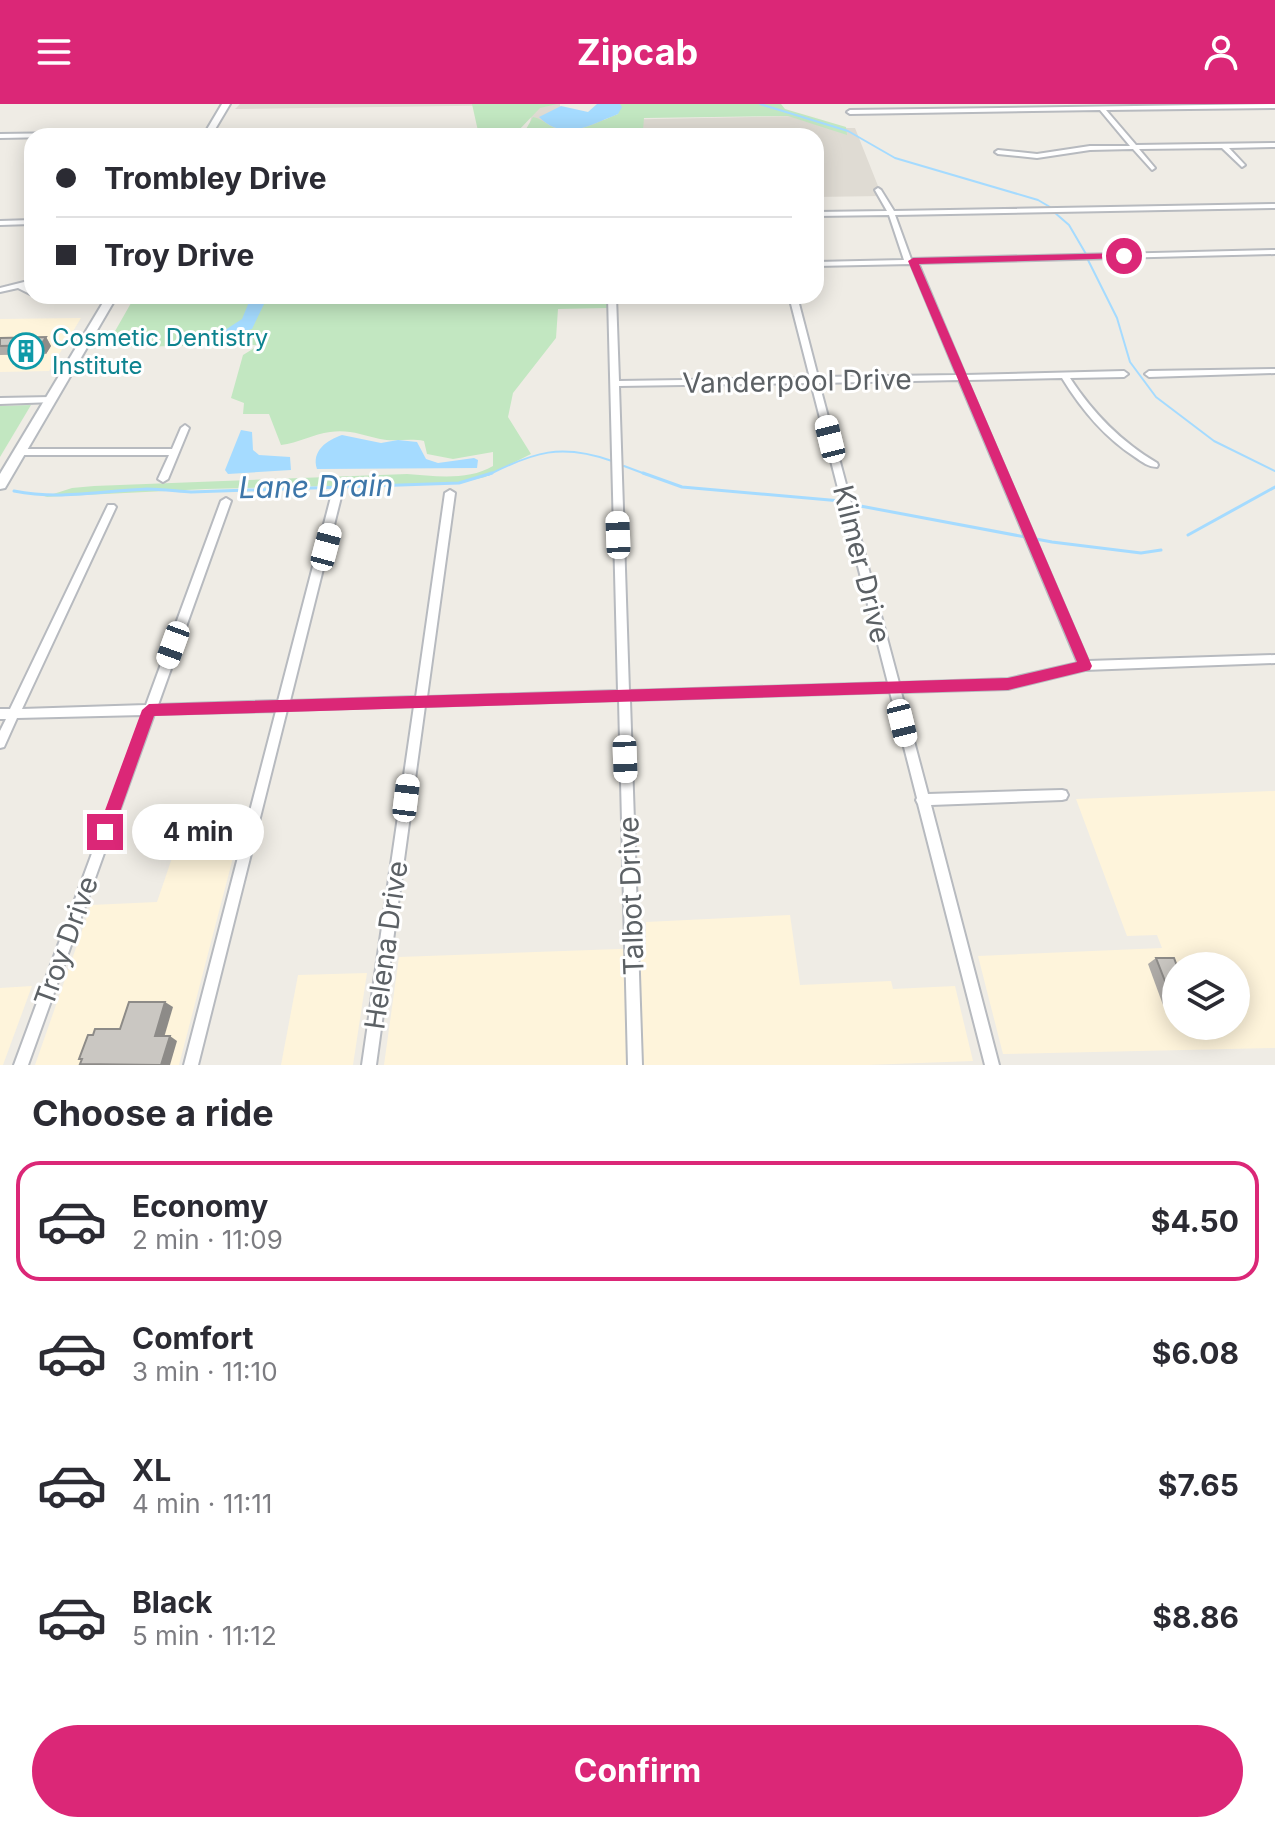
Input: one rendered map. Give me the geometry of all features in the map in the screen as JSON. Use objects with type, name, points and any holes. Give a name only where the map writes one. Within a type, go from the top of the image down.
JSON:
[{"type":"main road","points":[[212,128],[226,104]]},
{"type":"main road","points":[[0,485],[107,304]]},
{"type":"street","points":[[908,104],[911,111]]},
{"type":"street","points":[[850,112],[1086,106],[1102,109],[1275,106]]},
{"type":"street","points":[[1102,109],[1152,168]]},
{"type":"street","points":[[0,136],[24,136]]},
{"type":"street","points":[[1223,145],[1242,165]]},
{"type":"street","points":[[998,152],[1037,156],[1077,149],[1275,145]]},
{"type":"street","points":[[878,190],[891,212],[1085,666]]},
{"type":"street","points":[[824,214],[1275,206]]},
{"type":"street","points":[[0,223],[24,222]]},
{"type":"street","points":[[824,264],[1275,252]]},
{"type":"street","points":[[0,290],[24,285]]},
{"type":"street","name":"Talbot Drive","points":[[612,304],[635,1065]]},
{"type":"street","name":"Kilmer Drive","points":[[795,304],[992,1065]]},
{"type":"street","points":[[1149,374],[1275,371]]},
{"type":"street","name":"Vanderpool Drive","points":[[614,384],[1124,374]]},
{"type":"street","points":[[1064,375],[1099,425],[1119,443],[1154,465]]},
{"type":"street","points":[[0,401],[51,400]]},
{"type":"street","points":[[163,479],[185,428]]},
{"type":"street","points":[[20,452],[175,452]]},
{"type":"street","name":"Helena Drive","points":[[369,1065],[450,493]]},
{"type":"street","points":[[191,1065],[336,497]]},
{"type":"street","name":"Troy Drive","points":[[21,1065],[226,501]]},
{"type":"street","points":[[0,743],[111,507]]},
{"type":"street","points":[[0,714],[1023,683],[1085,666],[1275,659]]},
{"type":"street","points":[[922,800],[1062,795]]},
{"type":"shaded area","points":[[240,104],[560,104],[560,121],[799,116],[839,128],[855,128],[882,196],[824,197],[824,128],[530,128],[532,105],[235,109]]},
{"type":"shaded area","points":[[81,318],[49,371],[0,372],[0,319]]},
{"type":"shaded area","points":[[1275,791],[1275,1048],[1003,1054],[978,956],[1162,948],[1157,935],[1127,936],[1076,799]]},
{"type":"shaded area","points":[[235,850],[179,1065],[35,1065],[91,905],[157,902],[174,852]]},
{"type":"shaded area","points":[[790,915],[800,985],[891,981],[893,989],[955,986],[973,1061],[867,1065],[384,1065],[399,957],[646,948],[646,922]]},
{"type":"shaded area","points":[[367,973],[353,1065],[281,1065],[298,975]]},
{"type":"shaded area","points":[[32,986],[3,1065],[0,1065],[0,988]]},
{"type":"green space","points":[[472,104],[557,104],[540,108],[521,128],[477,128]]},
{"type":"green space","points":[[620,104],[781,104],[785,109],[846,127],[847,135],[788,116],[644,118],[643,128],[582,128],[618,114]]},
{"type":"green space","points":[[533,117],[555,128],[527,128]]},
{"type":"green space","points":[[130,304],[608,304],[608,308],[558,309],[556,338],[513,393],[508,417],[531,454],[485,477],[459,483],[206,489],[44,497],[72,488],[94,486],[407,474],[451,476],[473,474],[493,466],[493,452],[453,459],[427,454],[424,441],[385,440],[349,432],[324,433],[281,445],[269,414],[243,414],[244,403],[231,398],[243,355],[259,345],[106,347]]},
{"type":"green space","points":[[31,405],[0,457],[0,406]]},
{"type":"water","points":[[597,104],[620,104],[622,107],[618,114],[580,128],[556,128],[539,117],[561,106],[588,112]]},
{"type":"water","points":[[248,304],[264,304],[252,329],[231,335],[222,332],[242,319]]},
{"type":"water","points":[[241,430],[252,432],[253,450],[259,455],[290,457],[291,470],[228,474],[225,470]]},
{"type":"water","points":[[342,435],[381,443],[398,440],[417,442],[426,459],[438,463],[474,458],[478,460],[477,468],[317,469],[318,452]]},
{"type":"building","points":[[46,337],[41,345],[0,346],[0,338]]},
{"type":"building","points":[[1156,958],[1162,958],[1162,973]]},
{"type":"building","points":[[129,1002],[165,1002],[155,1036],[170,1036],[161,1065],[80,1064],[88,1035],[93,1035],[95,1029],[120,1029]]},
{"type":"waterway","points":[[760,104],[848,131],[895,158],[1038,200],[1050,207]]},
{"type":"waterway","points":[[1054,212],[1069,225],[1086,254]]},
{"type":"waterway","points":[[1088,260],[1117,318],[1130,362],[1156,397],[1214,441],[1275,471]]},
{"type":"waterway","name":"Lane Drain","points":[[488,475],[534,456],[562,451],[612,461]]},
{"type":"waterway","name":"Lane Drain","points":[[624,466],[648,475]]},
{"type":"waterway","name":"Lane Drain","points":[[14,491],[64,495],[147,489],[191,492],[459,483],[492,473]]},
{"type":"waterway","name":"Lane Drain","points":[[643,473],[682,487],[841,501]]},
{"type":"waterway","name":"Lane Drain","points":[[1188,535],[1275,487]]},
{"type":"waterway","name":"Lane Drain","points":[[855,505],[1052,542],[1141,553],[1161,550]]},
{"type":"place","name":"Cosmetic Dentistry Institute","points":[[26,351]]},
{"type":"route","points":[[105,832],[149,710],[1008,684],[1023,683],[1085,666],[913,261],[1124,256]]}]
